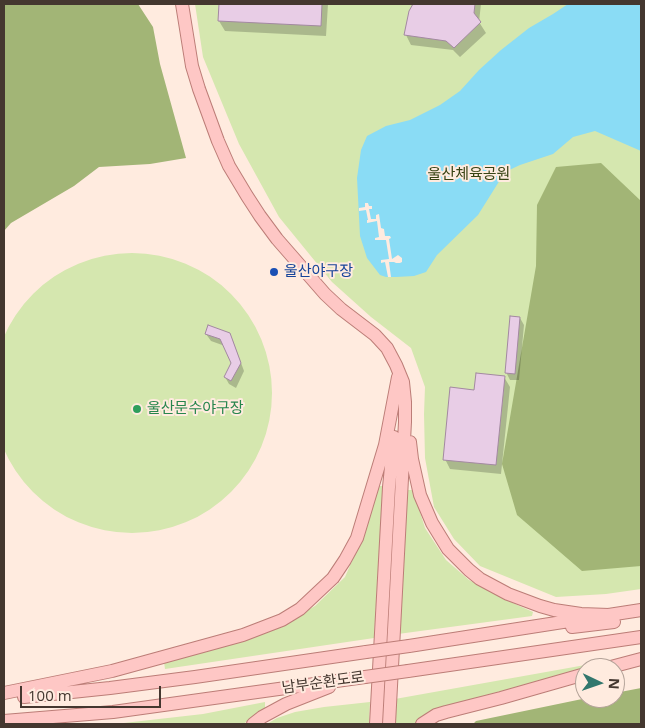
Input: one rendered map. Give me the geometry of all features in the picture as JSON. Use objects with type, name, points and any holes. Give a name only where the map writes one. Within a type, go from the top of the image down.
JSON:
[{"type":"main road","points":[[182,4],[192,66],[199,89],[218,141],[229,166],[246,196],[271,231],[325,294],[375,335],[387,348],[403,382],[412,459],[420,495],[432,523],[448,549],[480,579],[524,601],[568,613],[609,615]]},
{"type":"main road","points":[[4,693],[112,671],[242,635],[282,620],[300,608],[333,578],[346,560],[357,538],[385,444],[397,371]]},
{"type":"main road","points":[[376,724],[389,487],[398,396],[397,371]]},
{"type":"main road","points":[[389,724],[404,454],[405,402]]},
{"type":"main road","points":[[409,646],[641,610]]},
{"type":"main road","name":"남부순환도로","points":[[4,699],[110,688],[409,646],[641,618]]},
{"type":"main road","name":"남부순환도로","points":[[4,722],[122,710],[641,637]]},
{"type":"main road","points":[[408,671],[641,645]]},
{"type":"main road","points":[[625,663],[641,658]]},
{"type":"main road","points":[[253,724],[286,704],[331,687],[365,677]]},
{"type":"main road","points":[[422,724],[436,715],[575,677]]},
{"type":"green space","points":[[4,4],[138,4],[153,27],[160,64],[186,158],[150,164],[99,167],[74,186],[11,223],[4,231]]},
{"type":"green space","name":"울산체육공원","points":[[195,4],[641,4],[641,589],[606,594],[556,597],[480,566],[454,539],[434,507],[425,458],[425,387],[411,348],[371,317],[332,282],[279,217],[239,144],[203,57]]},
{"type":"green space","points":[[601,163],[641,201],[641,566],[582,571],[517,515],[502,464],[536,266],[537,205],[556,167]]},
{"type":"green space","name":"울산문수야구장","points":[[118,253],[146,253],[186,263],[198,269],[221,284],[241,304],[262,339],[270,366],[272,393],[270,420],[262,447],[241,482],[221,502],[198,517],[173,527],[146,533],[118,533],[78,523],[66,517],[43,502],[23,482],[8,459],[-2,434],[-8,407],[-8,379],[2,339],[8,327],[23,304],[43,284],[66,269],[91,259]]},
{"type":"green space","points":[[378,486],[383,486],[374,638],[165,669],[164,662],[275,628],[315,606],[345,577],[366,529]]},
{"type":"green space","points":[[407,490],[413,490],[425,528],[446,560],[469,580],[533,612],[532,616],[398,634]]},
{"type":"green space","points":[[575,667],[575,671],[422,718],[414,724],[392,724],[395,699]]},
{"type":"green space","points":[[641,688],[641,724],[473,724],[476,721],[575,700],[575,708],[625,708],[625,691]]},
{"type":"green space","points":[[265,702],[265,708],[244,724],[115,724],[203,714]]},
{"type":"green space","points":[[370,702],[369,724],[267,724],[277,718],[295,712]]},
{"type":"water","points":[[568,4],[641,4],[641,151],[595,131],[573,137],[553,154],[505,172],[478,215],[437,255],[426,272],[414,276],[386,277],[380,275],[367,258],[360,236],[357,178],[361,150],[367,136],[386,126],[410,120],[440,105],[460,91],[501,50],[529,28]]},
{"type":"pier","points":[[365,203],[372,206],[372,209],[369,209],[371,219],[376,219],[376,215],[379,214],[381,228],[384,229],[385,236],[390,236],[391,238],[389,239],[392,259],[398,255],[402,258],[400,263],[389,262],[391,277],[388,277],[385,262],[381,263],[381,260],[389,259],[386,240],[375,240],[375,238],[379,237],[377,221],[367,223],[366,210],[359,211],[359,208],[365,207]]},
{"type":"building","points":[[219,4],[322,4],[321,26],[218,21]]},
{"type":"building","points":[[413,4],[475,4],[474,13],[481,22],[454,48],[446,41],[404,35],[409,11]]},
{"type":"building","points":[[510,316],[520,317],[515,374],[505,373]]},
{"type":"building","points":[[208,325],[230,333],[241,363],[231,381],[224,377],[231,363],[220,339],[205,334]]},
{"type":"building","points":[[476,373],[505,376],[496,465],[443,460],[450,387],[474,390]]},
{"type":"place","name":"울산야구장","points":[[274,272]]},
{"type":"place","name":"울산문수야구장","points":[[137,409]]}]
